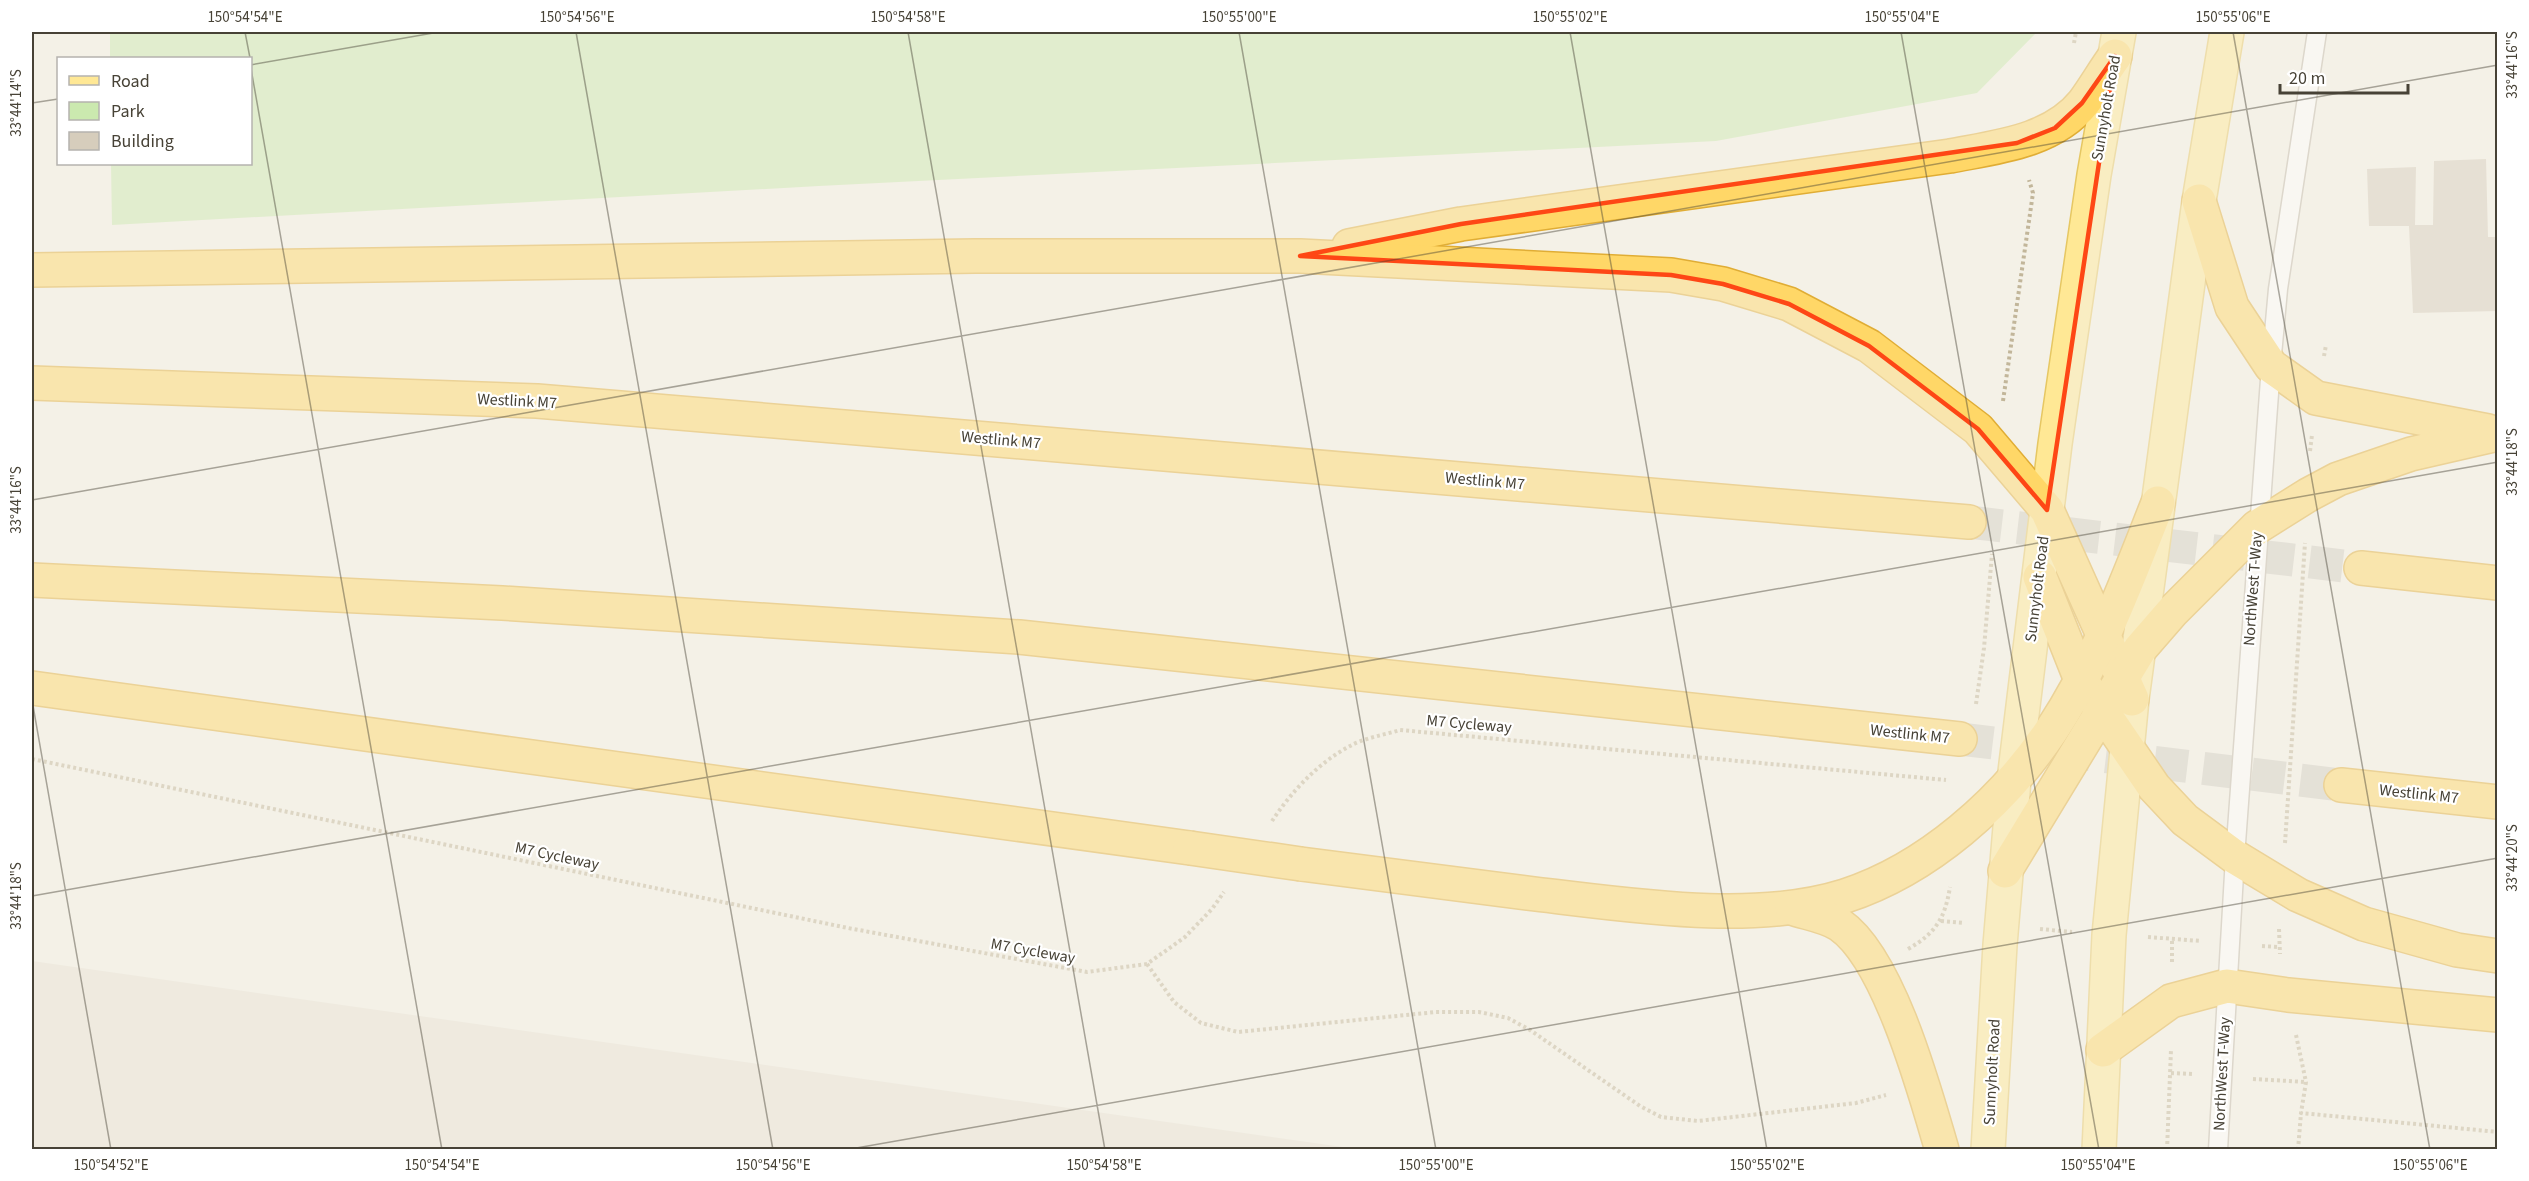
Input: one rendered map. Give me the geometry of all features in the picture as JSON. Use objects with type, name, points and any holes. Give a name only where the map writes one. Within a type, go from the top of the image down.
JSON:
[{"type":"highway","points":[[1300,256],[1461,224],[1950,156],[2017,143],[2055,128],[2082,103],[2117,44]]},
{"type":"highway","points":[[2199,201],[2232,308],[2271,366],[2316,398],[2498,433]]},
{"type":"highway","points":[[32,270],[975,256],[1300,256],[1671,275],[1723,284],[1789,304],[1869,346],[1978,429],[2047,510],[2127,689]]},
{"type":"highway","name":"Westlink M7","points":[[32,383],[537,401],[1969,522]]},
{"type":"highway","points":[[2005,871],[2079,748],[2103,713],[2127,689],[2140,649],[2180,604],[2257,527],[2338,479],[2411,454],[2498,433]]},
{"type":"highway","points":[[32,688],[1301,864],[1613,903],[1731,911],[1792,908],[1845,895],[1893,874],[1955,837],[2014,780],[2050,731],[2103,638],[2158,502]]},
{"type":"highway","points":[[2361,568],[2498,583]]},
{"type":"highway","points":[[2040,577],[2081,680],[2154,788],[2185,820],[2235,857],[2280,886],[2364,924],[2457,950],[2498,957]]},
{"type":"highway","name":"Westlink M7","points":[[32,580],[502,603],[1019,637],[1967,727]]},
{"type":"highway","name":"Westlink M7","points":[[2341,785],[2498,802]]},
{"type":"highway","points":[[1792,908],[1839,924],[1857,941],[1875,967],[1912,1050],[1942,1149]]},
{"type":"highway","points":[[2103,1050],[2171,1001],[2227,986],[2288,995],[2498,1015]]},
{"type":"main road","points":[[2140,649],[2199,201],[2227,32]]},
{"type":"main road","name":"Sunnyholt Road","points":[[1988,1149],[2005,871],[2014,780],[2076,293],[2117,44]]},
{"type":"main road","points":[[2099,1149],[2109,935],[2128,751],[2127,689]]},
{"type":"lane","name":"NorthWest T-Way","points":[[2218,1149],[2257,527],[2271,366],[2278,290],[2317,32]]},
{"type":"path","points":[[2004,400],[2033,194],[2026,171]]},
{"type":"path","points":[[2286,837],[2305,540]]},
{"type":"path","points":[[1967,727],[1984,648],[1993,544]]},
{"type":"path","name":"M7 Cycleway","points":[[1271,822],[1284,802],[1316,770],[1351,745],[1400,730],[1946,780]]},
{"type":"path","name":"M7 Cycleway","points":[[32,759],[985,955],[1087,972],[1147,964],[1185,937],[1212,909],[1225,890]]},
{"type":"path","points":[[1906,950],[1925,940],[1941,921],[1949,890]]},
{"type":"path","points":[[1941,921],[2172,938]]},
{"type":"path","points":[[1147,964],[1174,1002],[1201,1023],[1238,1032],[1437,1012],[1479,1012],[1508,1018],[1530,1030],[1640,1106],[1661,1117],[1698,1120],[1856,1103],[1890,1094]]},
{"type":"path","points":[[2167,1149],[2171,1073]]},
{"type":"path","points":[[2298,1149],[2306,1082]]},
{"type":"path","points":[[2301,1113],[2498,1132]]},
{"type":"highlighted area","points":[[2115,56],[2047,510],[1978,429],[1869,346],[1789,304],[1723,284],[1671,275],[1300,256],[1461,224],[2017,143],[2055,128],[2082,103]]},
{"type":"shaded area","points":[[32,961],[1357,1149],[32,1149]]},
{"type":"green space","points":[[110,32],[2037,32],[1977,93],[1716,141],[819,186],[112,225],[111,165],[252,165],[252,57],[110,57]]},
{"type":"building","points":[[2486,159],[2488,237],[2498,237],[2498,311],[2413,313],[2409,226],[2369,226],[2367,169],[2416,167],[2415,225],[2433,225],[2434,161]]},
{"type":"tunnel","points":[[1969,522],[2361,568]]},
{"type":"tunnel","points":[[1960,739],[2341,785]]}]
